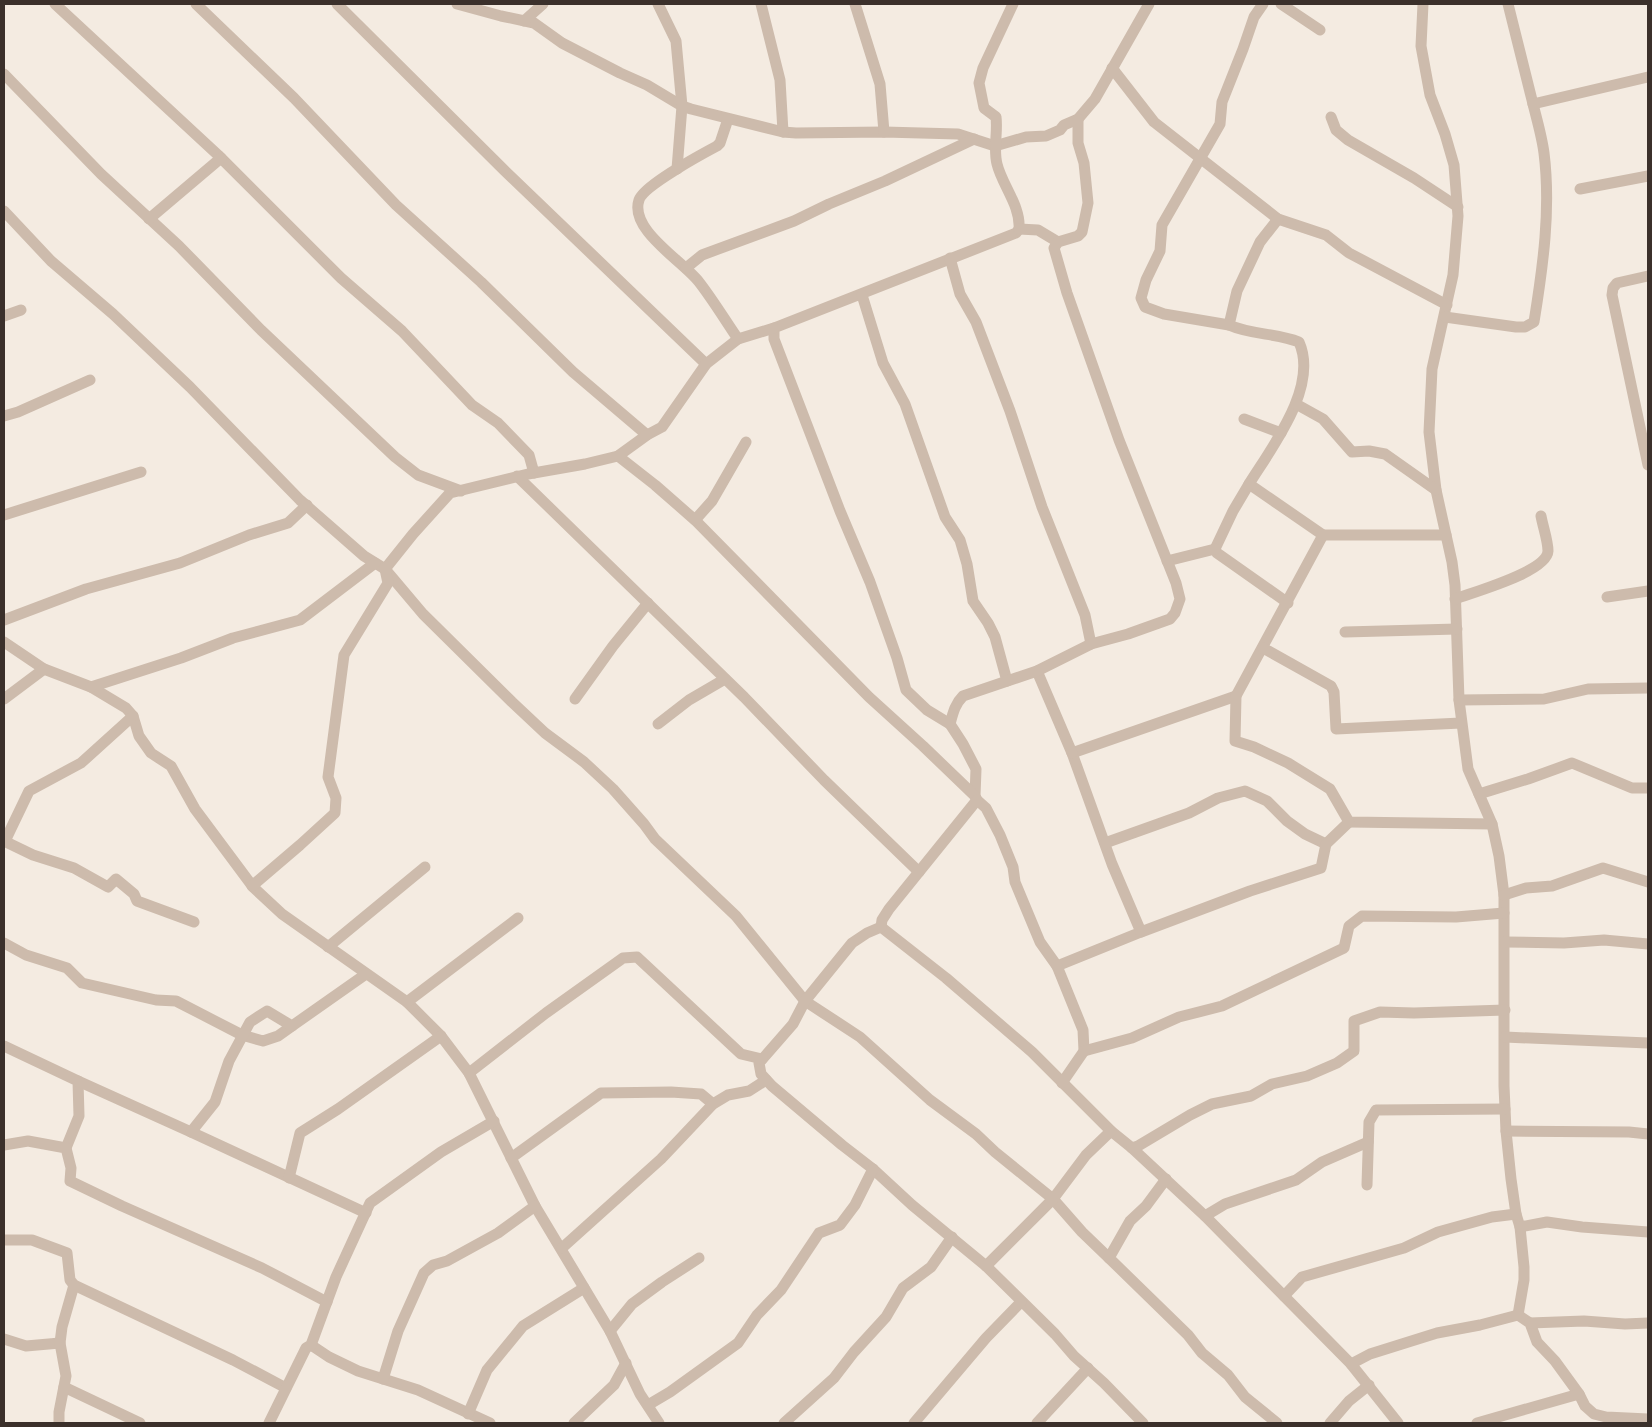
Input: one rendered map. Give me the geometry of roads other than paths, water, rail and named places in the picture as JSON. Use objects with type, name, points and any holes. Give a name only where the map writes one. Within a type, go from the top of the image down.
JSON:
[{"type":"street","points":[[55,4],[221,158],[341,278],[402,331],[472,406],[498,423],[529,456],[534,473]]},
{"type":"street","points":[[196,4],[294,98],[396,205],[481,282],[573,372],[647,435]]},
{"type":"street","points":[[337,4],[504,170],[706,364]]},
{"type":"street","points":[[524,20],[543,4]]},
{"type":"street","points":[[658,4],[676,41],[682,106],[677,169]]},
{"type":"street","points":[[761,4],[780,80],[783,132]]},
{"type":"street","points":[[855,4],[880,84],[884,132]]},
{"type":"street","points":[[1013,4],[983,68],[979,83],[984,108],[996,117],[995,146],[997,163],[1018,214],[1020,229]]},
{"type":"street","points":[[463,5],[534,23],[562,43],[620,73],[647,84],[682,106],[728,119],[783,132],[958,134],[995,146],[1026,137],[1046,136],[1078,119],[1095,98],[1149,4]]},
{"type":"street","points":[[1215,549],[1232,511],[1281,433],[1296,404],[1302,387],[1303,369],[1299,342],[1266,333],[1239,329],[1229,325],[1164,314],[1145,307],[1141,298],[1146,280],[1160,251],[1162,226],[1220,124],[1222,102],[1244,49],[1254,17],[1264,4]]},
{"type":"street","points":[[1281,4],[1320,30]]},
{"type":"street","points":[[1423,4],[1421,46],[1424,64],[1430,95],[1454,165],[1458,207],[1453,275],[1432,369],[1428,428],[1436,490],[1452,562],[1456,599],[1459,700],[1468,769],[1492,824],[1499,856],[1504,896],[1506,1131],[1516,1214],[1520,1227],[1524,1280],[1518,1315]]},
{"type":"street","points":[[1445,317],[1516,327],[1530,325],[1534,322],[1546,237],[1547,193],[1544,152],[1508,4]]},
{"type":"street","points":[[1112,68],[1154,122],[1200,160],[1278,219],[1326,235],[1349,253],[1447,305]]},
{"type":"street","points":[[4,74],[101,174],[179,246],[261,330],[395,457],[418,475],[462,491]]},
{"type":"street","points":[[1533,104],[1648,76]]},
{"type":"street","points":[[1331,116],[1336,130],[1348,140],[1414,178],[1458,207]]},
{"type":"street","points":[[728,119],[720,143],[717,146],[677,169],[647,190],[639,198],[638,217],[650,236],[699,282],[738,339]]},
{"type":"street","points":[[950,724],[954,709],[963,696],[1037,671],[1092,644],[1170,619],[1175,613],[1180,599],[1167,560],[1119,440],[1070,302],[1054,248],[1058,242],[1078,236],[1082,232],[1088,203],[1084,163],[1078,143],[1078,119]]},
{"type":"street","points":[[686,268],[702,255],[794,221],[974,139]]},
{"type":"street","points":[[149,219],[221,158]]},
{"type":"street","points":[[1580,189],[1648,176]]},
{"type":"street","points":[[4,212],[51,261],[113,314],[190,387],[248,448],[307,505],[364,556],[380,566],[423,614],[545,733],[584,762],[613,790],[644,824],[655,840],[736,916],[805,1001],[860,1037],[930,1100],[976,1134],[1053,1199],[1082,1232],[1188,1335],[1202,1354],[1228,1375],[1245,1397],[1277,1423]]},
{"type":"street","points":[[1229,325],[1237,291],[1260,242],[1278,219]]},
{"type":"street","points":[[92,687],[233,638],[300,620],[380,566],[413,534],[450,493],[517,476],[618,456],[647,435],[662,427],[706,364],[738,339],[774,328],[862,294],[1016,233],[1020,229],[1038,230],[1058,242]]},
{"type":"street","points":[[950,258],[960,294],[976,322],[1010,411],[1042,507],[1085,615],[1092,644]]},
{"type":"street","points":[[1648,276],[1617,282],[1613,288],[1612,295],[1648,465]]},
{"type":"street","points":[[862,294],[883,362],[905,404],[945,517],[960,540],[967,564],[973,601],[995,637],[1007,681]]},
{"type":"street","points":[[4,316],[21,310]]},
{"type":"street","points":[[774,328],[774,338],[782,361],[840,511],[870,582],[897,658],[906,690],[927,710],[950,724],[976,769],[976,798],[889,909],[882,920],[881,927]]},
{"type":"street","points":[[4,416],[18,412],[90,380]]},
{"type":"street","points":[[1296,404],[1323,419],[1352,452],[1369,451],[1385,454],[1436,490]]},
{"type":"street","points":[[1244,419],[1281,433]]},
{"type":"street","points":[[695,520],[712,501],[746,442]]},
{"type":"street","points":[[618,456],[695,520],[869,697],[923,746],[986,808],[1000,835],[1013,868],[1015,882],[1040,942],[1057,966],[1082,1030],[1084,1051],[1062,1083]]},
{"type":"street","points":[[4,516],[142,472]]},
{"type":"street","points":[[517,476],[725,678],[824,780],[919,872]]},
{"type":"street","points":[[1249,484],[1323,535],[1446,535]]},
{"type":"street","points":[[4,620],[86,589],[180,563],[249,535],[288,523],[307,505]]},
{"type":"street","points":[[1456,599],[1523,574],[1545,559],[1548,552],[1541,516]]},
{"type":"street","points":[[1323,535],[1288,603],[1236,696],[1235,741],[1254,747],[1288,764],[1330,789],[1348,822]]},
{"type":"street","points":[[1167,560],[1215,549]]},
{"type":"street","points":[[1215,549],[1217,553],[1288,603]]},
{"type":"street","points":[[252,886],[335,813],[336,798],[328,776],[344,655],[388,583],[380,566]]},
{"type":"street","points":[[1607,597],[1648,591]]},
{"type":"street","points":[[575,699],[613,646],[648,604]]},
{"type":"street","points":[[1345,632],[1457,629]]},
{"type":"street","points":[[4,642],[44,669],[92,687],[129,712]]},
{"type":"street","points":[[1263,648],[1330,686],[1334,692],[1336,729],[1461,723]]},
{"type":"street","points":[[4,699],[44,669]]},
{"type":"street","points":[[1037,671],[1072,753],[1105,843],[1141,932]]},
{"type":"street","points":[[124,677],[113,690],[113,700],[129,712],[139,736],[151,753],[172,766],[195,809],[252,886],[282,914],[407,1002],[441,1036],[469,1073],[535,1206],[562,1248],[610,1331],[640,1394],[659,1423]]},
{"type":"street","points":[[658,724],[689,700],[725,678]]},
{"type":"street","points":[[1459,700],[1544,698],[1588,689],[1648,688]]},
{"type":"street","points":[[1072,753],[1236,696]]},
{"type":"street","points":[[129,712],[81,763],[29,791],[4,841],[32,855],[74,868],[108,887],[116,879],[134,894],[137,901],[194,922]]},
{"type":"street","points":[[1479,794],[1572,764],[1632,788],[1648,788]]},
{"type":"street","points":[[1105,843],[1189,813],[1218,798],[1245,791],[1267,801],[1287,821],[1305,834],[1326,844]]},
{"type":"street","points":[[1057,966],[1250,891],[1321,868],[1326,844],[1348,822],[1492,824]]},
{"type":"street","points":[[328,947],[425,867]]},
{"type":"street","points":[[1504,896],[1526,888],[1552,886],[1603,868],[1648,882]]},
{"type":"street","points":[[1084,1051],[1132,1038],[1179,1017],[1222,1006],[1344,948],[1349,926],[1362,916],[1456,917],[1504,913]]},
{"type":"street","points":[[407,1002],[518,918]]},
{"type":"street","points":[[881,927],[867,933],[852,943],[805,1001],[793,1024],[762,1058],[759,1063],[761,1074],[794,1106],[873,1169],[912,1205],[986,1266],[1143,1423]]},
{"type":"street","points":[[881,927],[946,978],[1032,1052],[1111,1131],[1205,1216],[1351,1364],[1398,1423]]},
{"type":"street","points":[[1505,942],[1564,943],[1604,940],[1648,944]]},
{"type":"street","points":[[4,943],[26,956],[67,968],[82,982],[156,1000],[176,1001],[242,1035],[264,1041],[278,1036],[366,974]]},
{"type":"street","points":[[469,1073],[546,1013],[623,958],[637,957],[741,1054],[762,1058]]},
{"type":"street","points":[[1132,1148],[1212,1104],[1251,1096],[1272,1084],[1307,1076],[1337,1062],[1354,1051],[1354,1022],[1380,1012],[1414,1013],[1505,1010]]},
{"type":"street","points":[[192,1132],[215,1102],[229,1061],[250,1022],[267,1011],[292,1026]]},
{"type":"street","points":[[289,1178],[300,1133],[338,1110],[441,1036]]},
{"type":"street","points":[[1504,1037],[1648,1043]]},
{"type":"street","points":[[4,1046],[366,1213]]},
{"type":"street","points":[[562,1248],[661,1158],[713,1104],[728,1095],[749,1091],[766,1080]]},
{"type":"street","points":[[78,1081],[79,1116],[66,1148],[71,1168],[70,1180],[122,1206],[262,1268],[327,1302]]},
{"type":"street","points":[[510,1158],[601,1093],[671,1092],[701,1094],[713,1104]]},
{"type":"street","points":[[1367,1185],[1369,1122],[1376,1110],[1505,1109]]},
{"type":"street","points":[[269,1423],[306,1348],[311,1345],[336,1278],[370,1203],[442,1152],[494,1121]]},
{"type":"street","points":[[986,1266],[1053,1199],[1086,1155],[1111,1131]]},
{"type":"street","points":[[1506,1131],[1629,1132],[1648,1134]]},
{"type":"street","points":[[4,1145],[28,1141],[66,1148]]},
{"type":"street","points":[[1205,1216],[1225,1204],[1296,1180],[1322,1162],[1368,1142]]},
{"type":"street","points":[[648,1405],[670,1392],[738,1343],[757,1315],[781,1290],[819,1233],[840,1225],[855,1205],[873,1169]]},
{"type":"street","points":[[1109,1258],[1130,1221],[1146,1206],[1166,1180]]},
{"type":"street","points":[[383,1379],[398,1331],[424,1273],[433,1265],[447,1261],[498,1233],[535,1206]]},
{"type":"street","points":[[1284,1296],[1302,1277],[1404,1248],[1438,1232],[1492,1217],[1516,1214]]},
{"type":"street","points":[[1520,1227],[1547,1222],[1582,1227],[1648,1232]]},
{"type":"street","points":[[784,1423],[834,1378],[854,1352],[886,1317],[903,1288],[931,1267],[952,1237]]},
{"type":"street","points":[[4,1240],[32,1240],[67,1253],[70,1280],[74,1285],[233,1360],[286,1388]]},
{"type":"street","points":[[610,1331],[632,1304],[699,1258]]},
{"type":"street","points":[[59,1423],[66,1376],[60,1343],[62,1327],[74,1285]]},
{"type":"street","points":[[468,1414],[487,1370],[523,1326],[584,1288]]},
{"type":"street","points":[[914,1423],[986,1338],[1021,1302]]},
{"type":"street","points":[[1351,1364],[1370,1354],[1436,1333],[1480,1325],[1518,1315],[1530,1323],[1584,1321],[1625,1324],[1648,1323]]},
{"type":"street","points":[[1530,1323],[1537,1342],[1555,1361],[1579,1394],[1585,1406],[1594,1414],[1607,1420],[1648,1419]]},
{"type":"street","points":[[4,1339],[26,1346],[60,1343]]},
{"type":"street","points":[[311,1345],[351,1368],[418,1390],[490,1423]]},
{"type":"street","points":[[574,1423],[614,1385],[626,1363]]},
{"type":"street","points":[[1037,1423],[1088,1368]]},
{"type":"street","points":[[1330,1423],[1350,1401],[1369,1385]]},
{"type":"street","points":[[64,1387],[140,1423]]},
{"type":"street","points":[[1477,1423],[1579,1394]]}]
